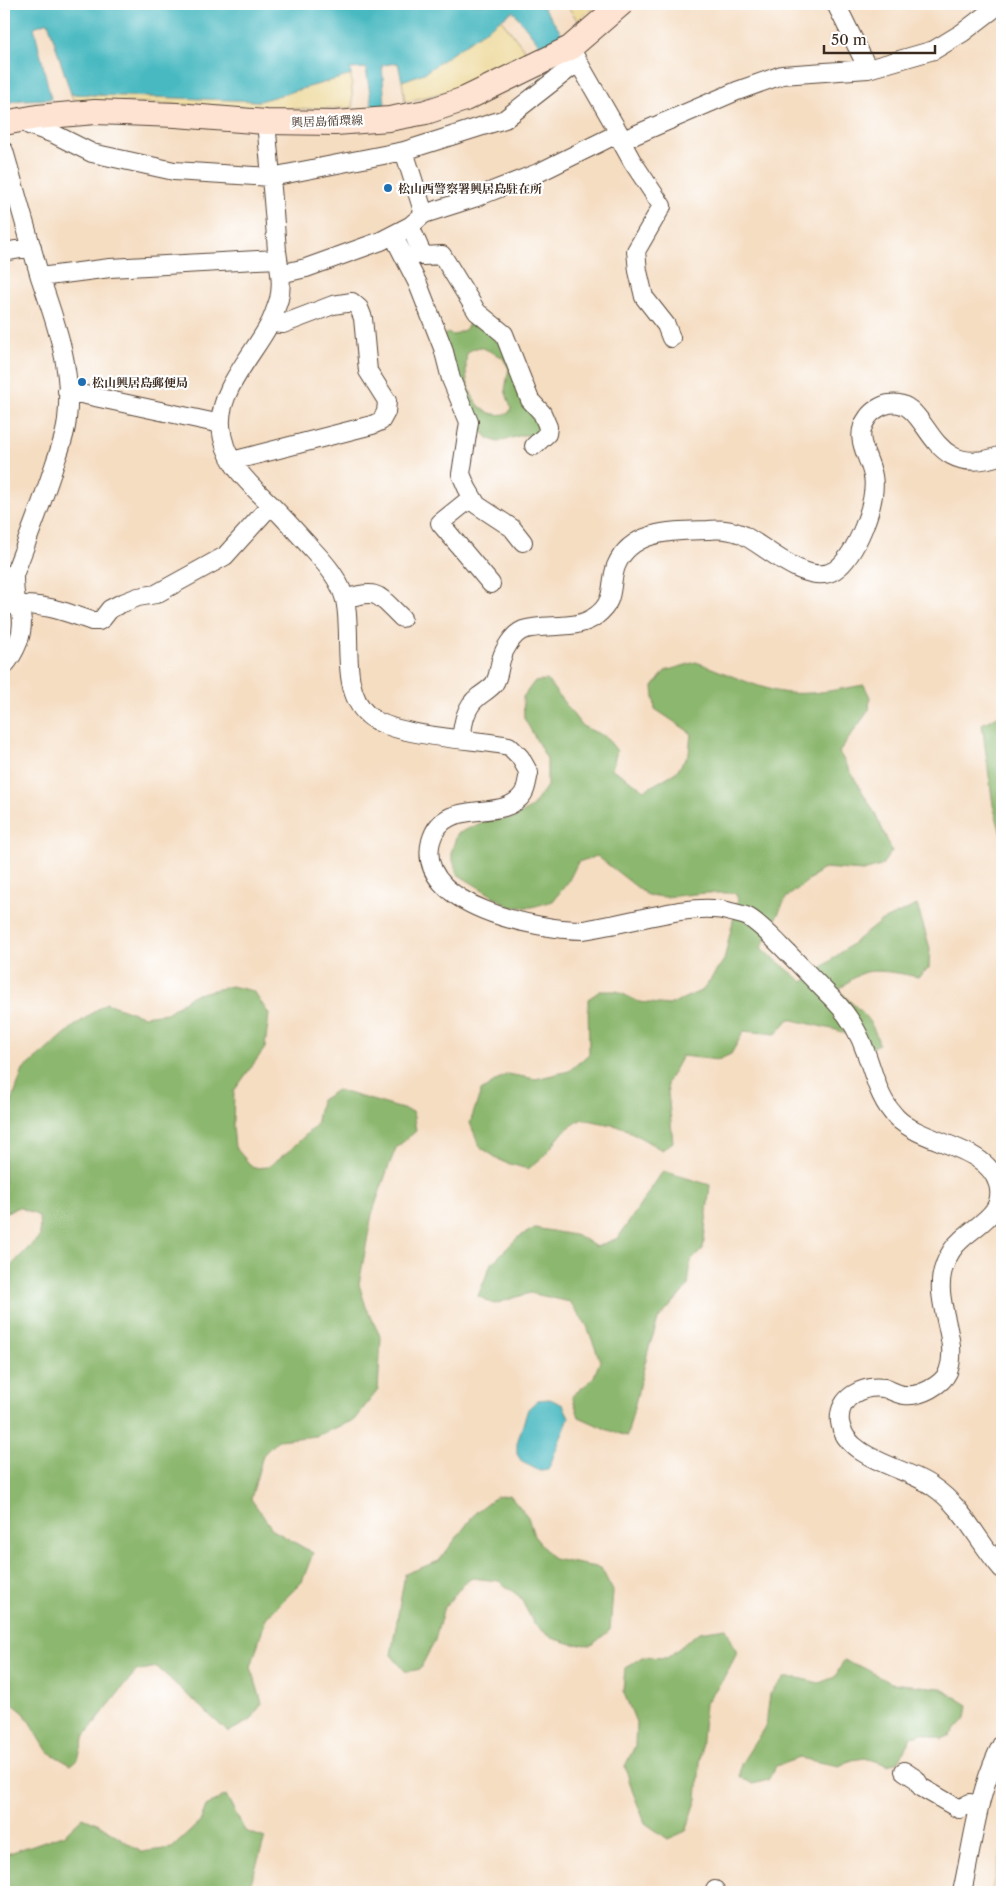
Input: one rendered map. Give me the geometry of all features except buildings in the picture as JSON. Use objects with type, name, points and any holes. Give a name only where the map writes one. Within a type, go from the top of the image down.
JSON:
[{"type":"main road","name":"興居島循環線","points":[[15,121],[95,112],[176,115],[266,122],[335,123],[390,118],[426,112],[465,99],[574,55],[621,4]]},
{"type":"street","points":[[836,4],[868,69]]},
{"type":"street","points":[[40,277],[110,268],[279,266],[306,268],[381,241],[410,226],[424,214],[474,198],[538,173],[620,137],[782,75],[868,69],[934,50],[962,33],[1000,4]]},
{"type":"street","points":[[15,121],[54,134],[92,153],[174,171],[271,177],[404,151],[505,119],[574,55],[632,161],[662,206],[636,251],[638,272],[644,297],[666,325],[671,338]]},
{"type":"street","points":[[266,122],[281,286],[279,298],[270,323],[224,400],[221,424],[224,444],[242,478],[271,505],[334,574],[345,599],[351,685],[358,705],[370,717],[388,725],[417,733],[509,746],[520,757],[529,773],[525,791],[516,801],[498,808],[473,810],[452,815],[438,827],[431,842],[431,860],[438,880],[455,895],[494,915],[544,926],[585,930],[695,909],[721,910],[747,917],[767,932],[844,1011],[856,1030],[866,1052],[885,1104],[900,1121],[930,1139],[970,1154],[987,1166],[997,1180],[1001,1192],[993,1214],[959,1241],[946,1261],[940,1278],[951,1359],[947,1375],[938,1384],[921,1392],[906,1395],[886,1388],[868,1388],[852,1394],[842,1405],[840,1420],[845,1436],[854,1448],[933,1486],[953,1503],[972,1526],[992,1558],[1002,1569]]},
{"type":"street","points":[[4,151],[40,277],[59,333],[67,375],[68,418],[49,482],[14,575],[14,590],[10,605]]},
{"type":"street","points":[[404,151],[424,214]]},
{"type":"street","points":[[410,226],[423,256],[442,255],[477,312],[504,334],[530,400],[542,413],[548,427],[547,434],[534,446]]},
{"type":"street","points":[[393,235],[418,284],[443,348],[451,379],[469,422],[461,474],[477,505],[512,528],[523,542]]},
{"type":"street","points":[[4,252],[32,248]]},
{"type":"street","points":[[232,461],[372,426],[381,421],[386,412],[387,402],[368,371],[363,318],[359,308],[352,302],[333,305],[283,324],[270,323]]},
{"type":"street","points":[[67,391],[221,424]]},
{"type":"street","points":[[460,739],[469,707],[475,699],[495,683],[502,657],[517,633],[530,628],[576,624],[594,617],[607,606],[616,566],[638,540],[652,534],[718,529],[740,534],[802,571],[818,576],[834,571],[850,552],[867,520],[873,498],[873,476],[860,439],[863,423],[871,412],[889,404],[906,405],[917,414],[929,434],[942,450],[957,458],[975,462],[1002,455]]},
{"type":"street","points":[[472,498],[440,522],[491,584]]},
{"type":"street","points":[[10,605],[33,604],[49,606],[92,621],[99,621],[104,618],[110,609],[138,597],[156,594],[225,556],[271,505]]},
{"type":"street","points":[[345,599],[370,592],[380,597],[402,618]]},
{"type":"street","points":[[4,666],[13,656],[22,623],[21,613],[10,605]]},
{"type":"street","points":[[962,1892],[980,1805],[992,1764],[1002,1744]]},
{"type":"street","points":[[904,1771],[916,1779],[921,1786],[959,1809],[970,1803],[980,1805]]},
{"type":"green space","points":[[472,319],[500,335],[542,430],[535,435],[522,435],[498,442],[489,439],[474,423],[443,336],[447,333],[454,335],[466,329]],"holes":[[[481,347],[502,357],[509,368],[505,390],[511,408],[509,413],[499,415],[482,409],[476,402],[468,385],[466,360],[467,354],[470,351]]]},
{"type":"green space","points":[[696,662],[772,690],[806,693],[864,685],[870,697],[869,710],[839,752],[876,815],[892,851],[881,866],[863,871],[824,868],[786,898],[761,948],[803,982],[880,922],[917,905],[930,948],[929,968],[918,977],[885,971],[866,972],[855,977],[839,990],[863,1014],[876,1034],[879,1044],[861,1054],[849,1035],[789,1019],[776,1034],[744,1031],[731,1054],[718,1060],[682,1056],[667,1083],[673,1142],[662,1150],[622,1127],[582,1119],[565,1130],[543,1157],[528,1169],[503,1162],[480,1147],[470,1123],[481,1091],[507,1074],[536,1079],[569,1071],[589,1054],[588,999],[600,991],[617,991],[639,1002],[669,1005],[703,990],[724,960],[738,899],[735,893],[705,893],[665,897],[647,895],[597,856],[578,862],[568,882],[553,901],[532,907],[511,907],[457,874],[451,853],[457,834],[485,821],[515,818],[533,806],[547,786],[547,759],[524,718],[523,697],[534,682],[547,680],[582,726],[606,737],[617,751],[612,769],[645,790],[676,772],[689,754],[691,733],[655,709],[653,687],[665,671]]},
{"type":"green space","points":[[1002,714],[1002,838],[993,805],[982,724]]},
{"type":"green space","points":[[231,986],[253,991],[269,1014],[265,1048],[234,1091],[233,1127],[235,1147],[253,1168],[268,1167],[290,1150],[316,1125],[321,1100],[337,1090],[413,1112],[416,1131],[396,1148],[372,1214],[359,1284],[366,1307],[381,1338],[378,1390],[354,1420],[316,1436],[278,1440],[263,1455],[251,1499],[273,1530],[313,1553],[302,1582],[266,1618],[251,1667],[262,1703],[251,1720],[228,1732],[157,1667],[136,1671],[85,1735],[78,1759],[71,1765],[48,1752],[24,1713],[4,1697],[4,1273],[40,1236],[39,1216],[19,1207],[4,1213],[4,1109],[10,1107],[23,1070],[73,1027],[106,1003],[143,1016],[167,1013],[193,995]]},
{"type":"green space","points":[[663,1171],[710,1185],[703,1249],[691,1261],[688,1286],[658,1320],[648,1351],[627,1436],[579,1417],[572,1396],[593,1379],[600,1361],[587,1326],[570,1302],[530,1293],[494,1304],[478,1296],[491,1264],[517,1238],[535,1228],[579,1236],[596,1247],[618,1238]]},
{"type":"green space","points":[[510,1495],[528,1517],[534,1536],[553,1559],[601,1568],[613,1591],[610,1630],[592,1645],[572,1644],[552,1638],[534,1624],[520,1597],[499,1581],[472,1578],[463,1584],[443,1610],[435,1640],[420,1669],[406,1672],[391,1655],[405,1574],[439,1561],[476,1512],[496,1497]]},
{"type":"green space","points":[[726,1628],[737,1653],[724,1678],[705,1704],[697,1799],[686,1831],[668,1839],[645,1823],[625,1766],[635,1746],[636,1722],[623,1691],[625,1668],[642,1657],[667,1658],[699,1632]]},
{"type":"green space","points":[[844,1660],[864,1668],[891,1683],[940,1688],[968,1705],[966,1718],[951,1735],[942,1739],[922,1733],[911,1737],[899,1761],[888,1765],[865,1758],[852,1760],[839,1766],[799,1758],[776,1766],[768,1780],[753,1784],[740,1777],[741,1764],[766,1725],[770,1694],[784,1678],[799,1678],[819,1683],[835,1677]]},
{"type":"green space","points":[[226,1795],[245,1831],[265,1838],[248,1892],[4,1892],[4,1855],[65,1834],[83,1817],[99,1824],[141,1852],[172,1848],[200,1822],[206,1806]]},
{"type":"sand","points":[[566,4],[597,4],[578,21]]},
{"type":"sand","points":[[501,19],[529,56],[483,79],[445,92],[405,102],[402,81],[424,73]]},
{"type":"sand","points":[[351,75],[353,108],[291,109],[73,100],[71,94],[259,101]]},
{"type":"sand","points":[[1002,1851],[1002,1892],[991,1892]]},
{"type":"water","points":[[4,4],[541,4],[562,34],[542,48],[513,11],[424,73],[402,81],[398,63],[382,65],[385,106],[372,107],[366,68],[350,69],[351,75],[259,101],[71,94],[48,22],[34,27],[51,99],[4,103]]},
{"type":"water","points":[[550,1399],[563,1405],[569,1417],[548,1470],[540,1471],[522,1462],[517,1454],[517,1443],[528,1409],[538,1400]]},
{"type":"place","name":"松山西警察署興居島駐在所","points":[[388,188]]},
{"type":"place","name":"松山興居島郵便局","points":[[82,382]]}]
